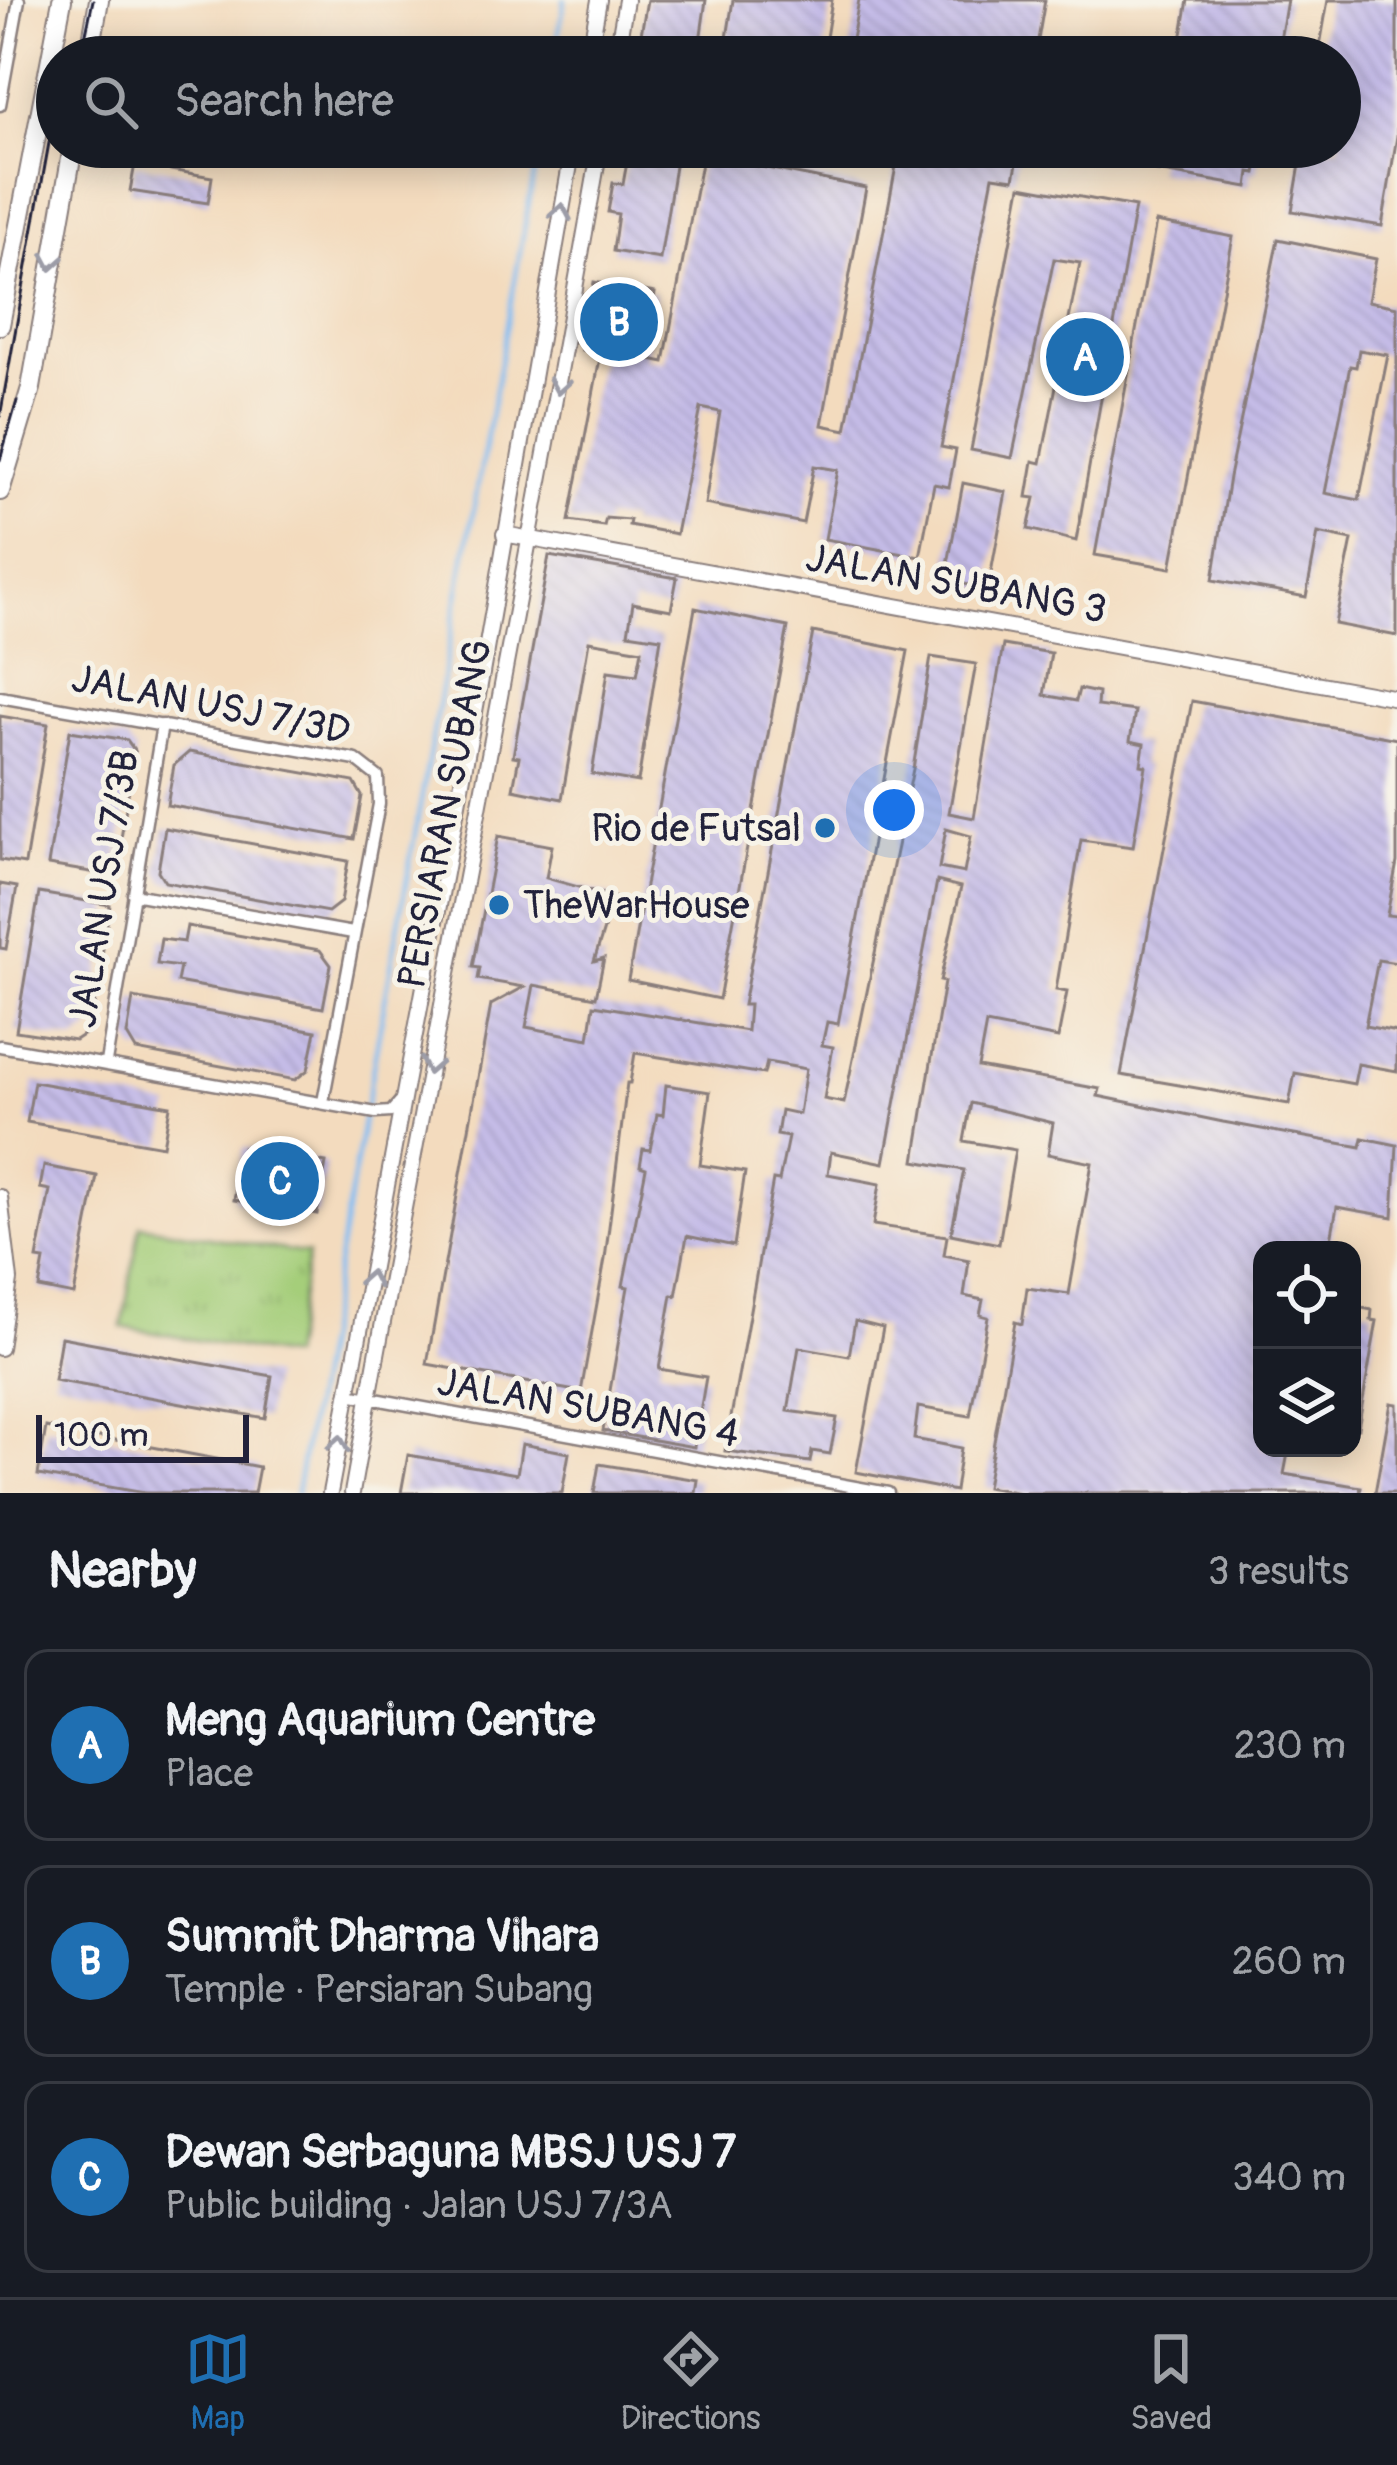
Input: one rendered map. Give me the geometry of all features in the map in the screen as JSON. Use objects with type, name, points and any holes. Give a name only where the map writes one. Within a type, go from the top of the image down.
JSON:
[{"type":"main road","points":[[55,36],[62,0]]},
{"type":"main road","points":[[93,36],[99,0]]},
{"type":"main road","points":[[0,326],[36,137]]},
{"type":"main road","points":[[0,490],[31,388],[69,168]]},
{"type":"street","points":[[0,105],[5,49],[19,0]]},
{"type":"street","points":[[593,36],[599,0]]},
{"type":"street","points":[[620,36],[626,0]]},
{"type":"street","name":"PERSIARAN SUBANG","points":[[330,1493],[406,1096],[569,168]]},
{"type":"street","name":"PERSIARAN SUBANG","points":[[352,1493],[532,539],[596,168]]},
{"type":"street","name":"JALAN SUBANG 3","points":[[504,534],[1397,698]]},
{"type":"street","name":"JALAN USJ 7/3D","points":[[0,697],[356,760],[378,777],[379,805],[353,933]]},
{"type":"street","name":"JALAN USJ 7/3B","points":[[106,1062],[162,725]]},
{"type":"street","points":[[133,894],[353,933],[323,1102]]},
{"type":"street","points":[[0,1046],[376,1114],[391,1112],[406,1096]]},
{"type":"street","points":[[376,1114],[393,1132],[394,1155]]},
{"type":"street","points":[[0,1197],[10,1280],[0,1348]]},
{"type":"street","name":"JALAN SUBANG 4","points":[[348,1394],[888,1493]]},
{"type":"green space","points":[[140,1225],[308,1254],[290,1357],[122,1327]]},
{"type":"building","points":[[647,0],[706,0],[701,36],[641,36]]},
{"type":"building","points":[[733,0],[832,0],[826,36],[727,36]]},
{"type":"building","points":[[859,0],[1045,0],[1039,36],[853,36]]},
{"type":"building","points":[[1188,0],[1287,0],[1281,36],[1182,36]]},
{"type":"building","points":[[1328,0],[1397,0],[1397,136],[1382,226],[1292,211],[1299,168],[1361,168],[1361,36],[1322,36]]},
{"type":"building","points":[[134,168],[212,177],[208,203],[130,191]]},
{"type":"building","points":[[626,168],[675,168],[660,259],[613,251],[618,214],[608,212],[613,183],[623,184]]},
{"type":"building","points":[[700,168],[767,168],[866,188],[822,425],[846,430],[896,168],[1016,168],[1014,179],[993,176],[941,447],[956,450],[949,487],[934,484],[920,557],[825,539],[838,470],[814,466],[803,523],[705,504],[720,412],[701,408],[676,534],[629,525],[630,520],[606,518],[604,526],[569,521],[601,353],[582,350],[594,282],[655,293],[645,358],[664,362]]},
{"type":"building","points":[[1257,168],[1256,173],[1250,172],[1248,187],[1157,171]]},
{"type":"building","points":[[1021,186],[1135,207],[1076,541],[1028,529],[1035,498],[1027,497],[1033,461],[1041,463],[1080,263],[1054,259],[1012,458],[971,450]]},
{"type":"building","points":[[1156,222],[1233,237],[1171,568],[1095,555]]},
{"type":"building","points":[[1278,239],[1376,259],[1368,301],[1397,307],[1397,636],[1335,624],[1352,540],[1318,533],[1306,597],[1213,580]],"holes":[[[1359,350],[1388,355],[1359,500],[1325,493],[1350,366],[1356,367]]]},
{"type":"building","points":[[963,483],[1006,492],[988,589],[945,580]]},
{"type":"building","points":[[549,556],[677,578],[671,610],[633,603],[628,633],[661,638],[638,782],[592,774],[608,671],[637,675],[642,650],[589,641],[562,799],[513,789],[519,757],[513,756]]},
{"type":"building","points":[[695,608],[788,627],[719,999],[628,980]]},
{"type":"building","points":[[813,632],[908,651],[838,1024],[827,1022],[822,1045],[833,1047],[824,1099],[844,1103],[913,769],[931,657],[976,664],[949,813],[974,818],[1003,645],[1051,653],[1044,695],[1076,701],[1079,689],[1098,693],[1097,706],[1135,711],[1130,741],[1144,744],[1141,765],[1146,766],[1133,847],[1081,840],[1056,990],[1067,992],[1058,1038],[986,1024],[978,1067],[1100,1089],[1098,1096],[1223,1122],[1361,1147],[1363,1138],[1397,1145],[1393,1217],[1337,1207],[1331,1241],[1253,1241],[1253,1457],[1287,1457],[1284,1474],[1361,1487],[1360,1493],[1021,1493],[986,1487],[1015,1322],[1022,1324],[1027,1288],[1069,1294],[1092,1163],[1048,1154],[1053,1123],[971,1103],[964,1141],[1015,1150],[999,1244],[951,1234],[964,1170],[915,1161],[944,982],[940,981],[961,887],[937,881],[884,1163],[831,1152],[828,1174],[880,1184],[873,1225],[947,1236],[944,1255],[969,1260],[964,1296],[983,1300],[980,1315],[988,1317],[970,1416],[918,1407],[914,1439],[961,1448],[955,1491],[856,1472],[883,1328],[855,1321],[849,1356],[799,1347],[788,1411],[837,1418],[830,1454],[812,1451],[810,1462],[725,1451],[773,1180],[779,1181],[788,1137],[777,1135],[781,1110],[799,1114],[806,1069],[767,1062],[764,1074],[635,1053],[581,1392],[427,1364],[491,1005],[524,987],[478,979],[480,968],[473,967],[498,836],[552,846],[546,878],[614,897],[594,961],[604,958],[596,997],[534,985],[526,1027],[589,1039],[594,1005],[747,1031],[749,1005],[743,1005]],"holes":[[[946,829],[971,836],[964,873],[939,868]]]},
{"type":"building","points":[[1192,701],[1397,739],[1397,862],[1387,915],[1397,916],[1397,963],[1378,960],[1365,1026],[1397,1032],[1397,1071],[1358,1064],[1354,1084],[1295,1073],[1289,1104],[1121,1075]]},
{"type":"building","points":[[0,716],[48,724],[25,864],[0,860]]},
{"type":"building","points":[[70,731],[127,740],[135,751],[115,876],[48,865]]},
{"type":"building","points":[[189,752],[354,782],[362,796],[354,839],[167,805],[174,765]]},
{"type":"building","points":[[165,828],[348,861],[341,902],[328,912],[165,882],[158,871]]},
{"type":"building","points":[[0,884],[17,887],[6,949],[0,948]]},
{"type":"building","points":[[39,893],[110,905],[90,1030],[75,1040],[16,1031]]},
{"type":"building","points":[[187,926],[320,950],[331,965],[323,1008],[177,982],[180,967],[157,964],[161,939],[184,942]]},
{"type":"building","points":[[133,998],[316,1031],[308,1070],[295,1080],[136,1050],[127,1035]]},
{"type":"building","points":[[34,1082],[170,1106],[163,1146],[27,1122]]},
{"type":"building","points":[[666,1085],[710,1092],[700,1165],[745,1172],[734,1246],[687,1236],[676,1296],[672,1295],[659,1369],[706,1377],[694,1447],[603,1431],[628,1287],[623,1286],[646,1168],[640,1166],[643,1149],[650,1150],[657,1114],[663,1115]]},
{"type":"building","points":[[243,1148],[326,1163],[317,1214],[234,1200]]},
{"type":"building","points":[[44,1166],[97,1176],[74,1295],[39,1288],[44,1260],[37,1259],[50,1190],[40,1188]]},
{"type":"building","points":[[1361,1308],[1372,1310],[1371,1320],[1377,1321],[1361,1411]]},
{"type":"building","points":[[61,1337],[272,1376],[265,1418],[54,1380]]},
{"type":"building","points":[[1391,1403],[1397,1404],[1397,1493],[1375,1493]]},
{"type":"building","points":[[46,1427],[259,1467],[254,1493],[145,1493],[38,1475]]},
{"type":"building","points":[[522,1444],[569,1453],[562,1493],[401,1493],[408,1455],[517,1474]]},
{"type":"building","points":[[599,1464],[698,1480],[696,1493],[594,1493]]},
{"type":"waterway","points":[[558,36],[565,0]]},
{"type":"waterway","points":[[296,1493],[535,168]]},
{"type":"tram line","points":[[85,36],[93,0]]},
{"type":"tram line","points":[[0,417],[44,168]]},
{"type":"tram line","points":[[0,460],[17,401]]},
{"type":"place","name":"Summit Dharma Vihara","points":[[619,322]]},
{"type":"place","name":"Meng Aquarium Centre","points":[[1085,357]]},
{"type":"place","name":"Rio de Futsal","points":[[825,828]]},
{"type":"place","name":"TheWarHouse","points":[[499,905]]},
{"type":"place","name":"Dewan Serbaguna MBSJ USJ 7","points":[[280,1181]]}]
